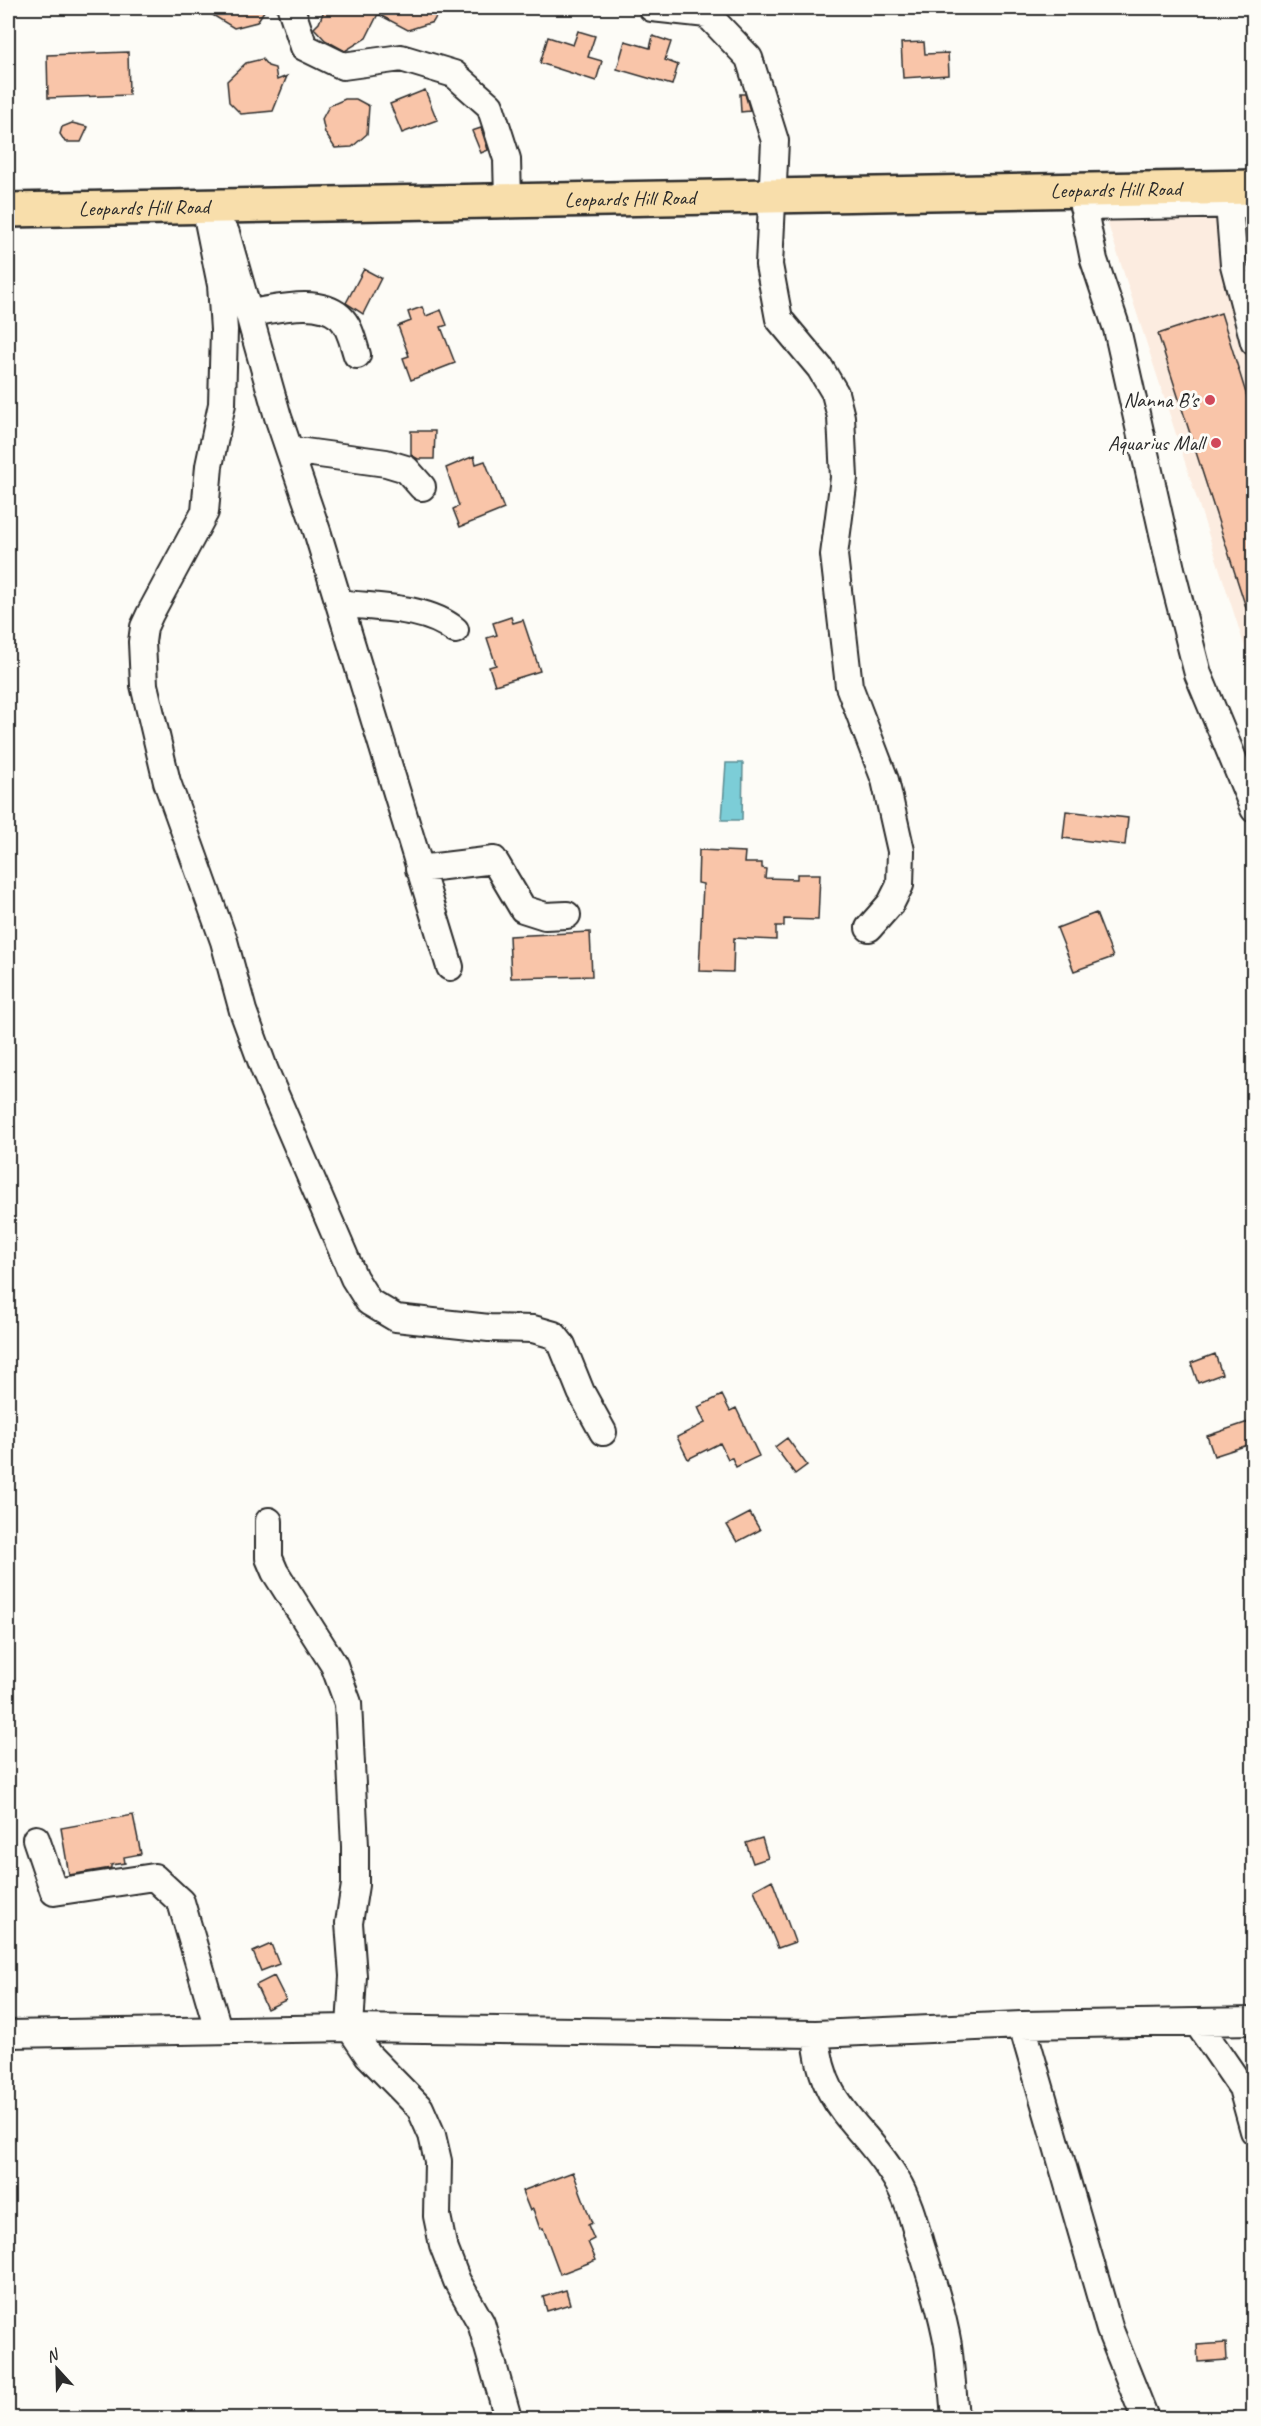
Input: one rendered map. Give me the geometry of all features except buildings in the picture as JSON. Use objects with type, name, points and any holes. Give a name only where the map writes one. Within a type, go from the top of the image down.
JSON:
[{"type":"main road","name":"Leopards Hill Road","points":[[8,210],[772,195],[1245,199]]},
{"type":"street","points":[[291,8],[304,47],[343,66],[401,58],[454,74],[490,106],[507,159],[508,200]]},
{"type":"street","points":[[652,8],[706,14],[749,58],[775,141],[768,265],[779,319],[820,368],[835,393],[841,417],[843,478],[834,555],[849,686],[885,780],[901,851],[900,885],[891,903],[869,928]]},
{"type":"street","points":[[1081,199],[1094,260],[1117,329],[1171,569],[1198,674],[1254,809]]},
{"type":"street","points":[[1245,199],[1232,254],[1254,342]]},
{"type":"street","points":[[212,206],[249,313],[450,967]]},
{"type":"street","points":[[212,206],[224,330],[222,404],[209,466],[208,502],[199,526],[150,614],[144,627],[142,642],[144,685],[167,782],[224,941],[243,1011],[265,1071],[330,1225],[361,1291],[376,1308],[396,1318],[489,1328],[533,1329],[554,1335],[562,1345],[581,1392],[603,1432]]},
{"type":"street","points":[[249,313],[308,305],[339,316],[347,326],[357,355]]},
{"type":"street","points":[[290,450],[386,463],[406,469],[422,487]]},
{"type":"street","points":[[339,603],[421,614],[444,621],[455,630]]},
{"type":"street","points":[[418,869],[494,860],[524,909],[545,916],[567,915]]},
{"type":"street","points":[[269,1521],[269,1558],[275,1572],[334,1665],[348,1703],[355,1846],[355,1885],[349,1923],[353,1976],[350,2028],[368,2055],[420,2108],[432,2136],[438,2161],[437,2216],[443,2245],[457,2281],[481,2323],[508,2418]]},
{"type":"street","points":[[36,1839],[54,1892],[154,1877],[181,1902],[218,2029]]},
{"type":"street","points":[[8,2034],[350,2028],[816,2034],[1022,2025],[1198,2024],[1254,2021]]},
{"type":"street","points":[[1198,2024],[1242,2088],[1254,2131]]},
{"type":"street","points":[[1022,2025],[1110,2330],[1145,2418]]},
{"type":"street","points":[[816,2034],[817,2058],[823,2079],[840,2109],[896,2179],[909,2208],[931,2276],[948,2345],[955,2418]]},
{"type":"shaded area","name":"Aquarius Mall","points":[[1253,213],[1253,669],[1252,669],[1106,218]]},
{"type":"water","points":[[726,763],[743,763],[742,820],[722,820]]},
{"type":"place","name":"Nanna B's","points":[[1210,400]]},
{"type":"place","name":"Aquarius Mall","points":[[1216,443]]}]
